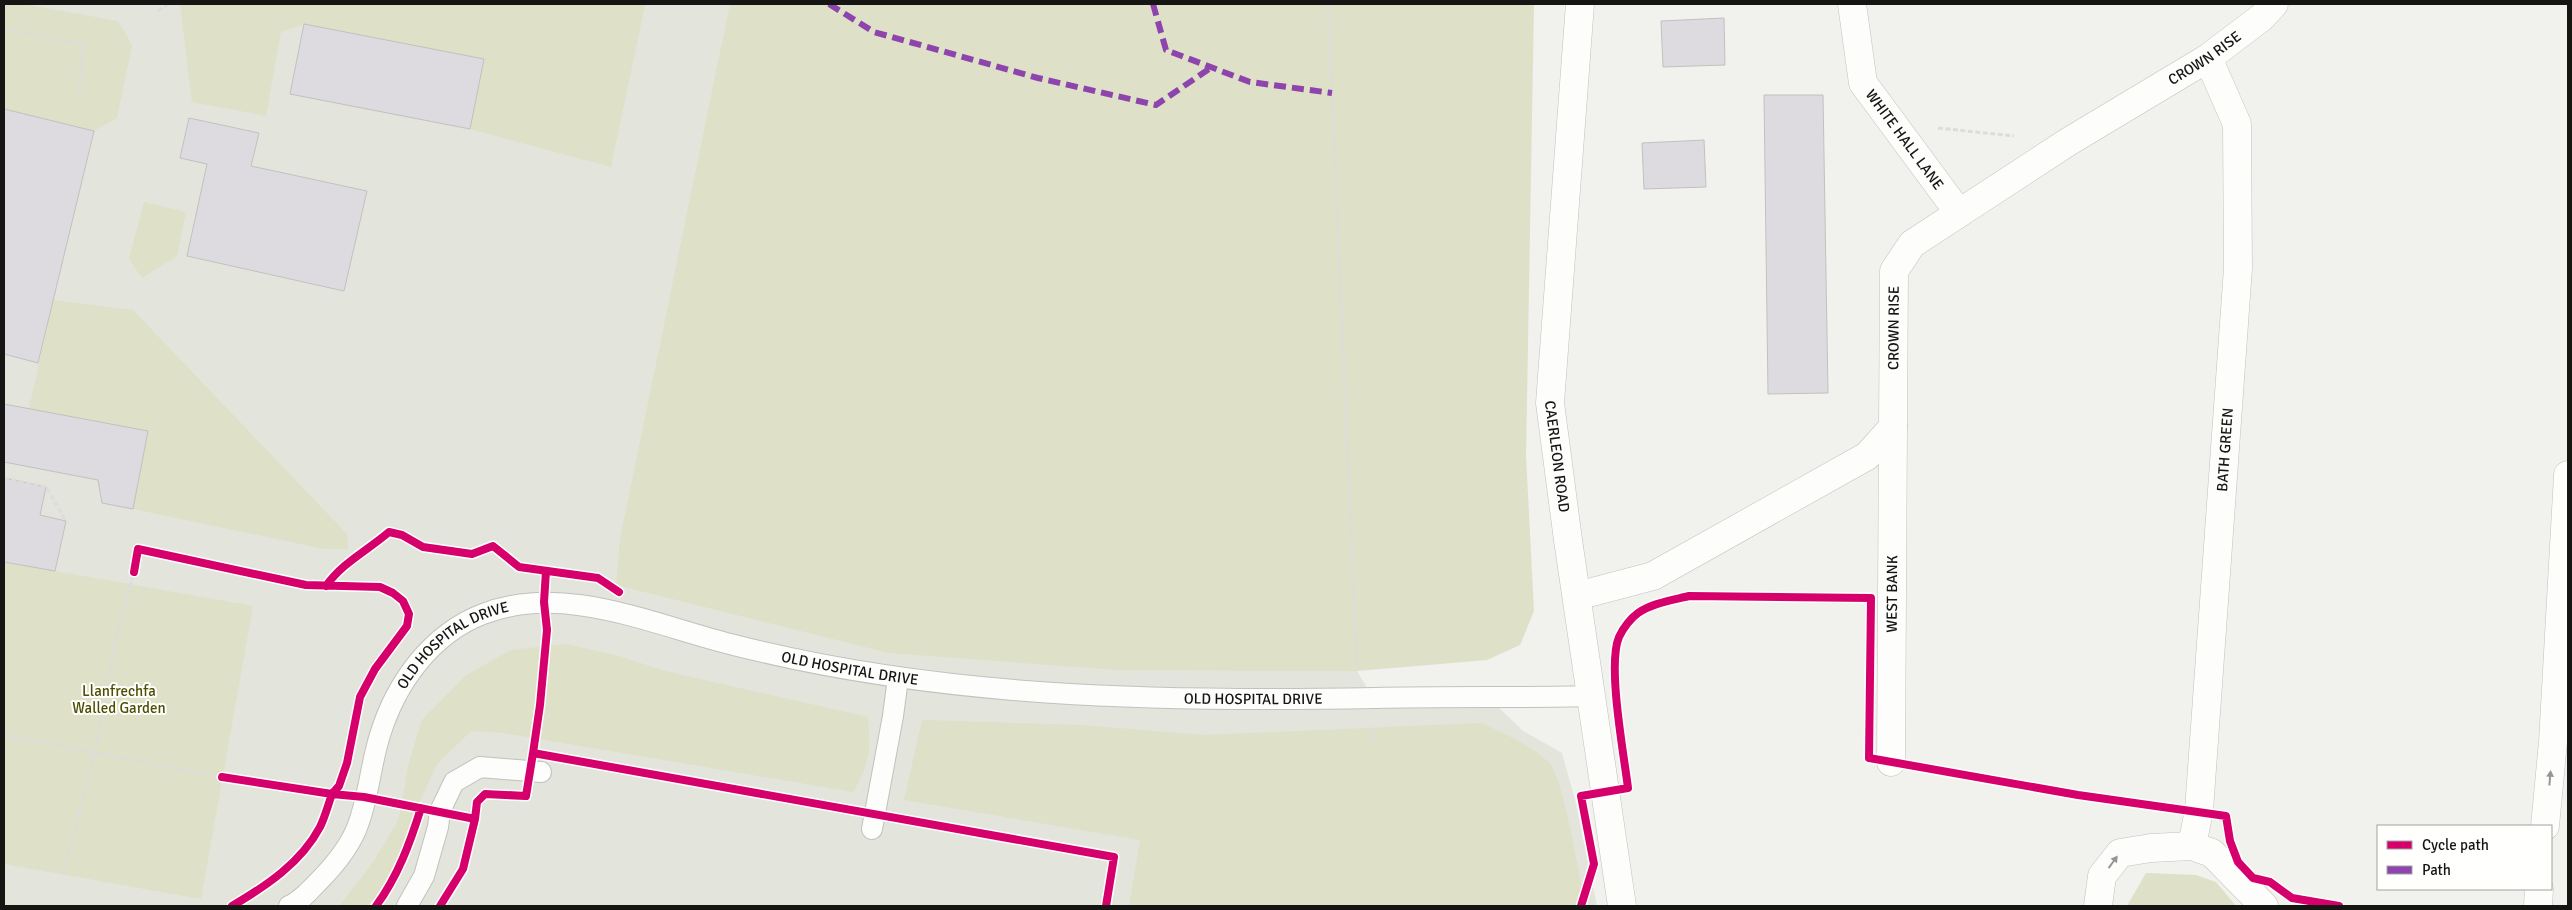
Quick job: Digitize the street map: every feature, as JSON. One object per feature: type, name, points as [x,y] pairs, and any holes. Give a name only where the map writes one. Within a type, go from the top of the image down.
[{"type":"main road","name":"CAERLEON ROAD","points":[[1580,4],[1550,403],[1622,906]]},
{"type":"main road","name":"WHITE HALL LANE","points":[[1852,4],[1863,83],[1959,212]]},
{"type":"main road","name":"CROWN RISE","points":[[1893,427],[1894,271],[1912,244],[2068,142],[2208,58],[2262,17],[2274,4]]},
{"type":"main road","name":"BATH GREEN","points":[[2192,846],[2199,810],[2238,268],[2237,124],[2208,58]]},
{"type":"main road","points":[[1577,596],[1653,576],[1867,456],[1893,427]]},
{"type":"main road","name":"WEST BANK","points":[[1891,762],[1893,427]]},
{"type":"main road","points":[[2545,825],[2553,742],[2568,475]]},
{"type":"main road","points":[[2098,906],[2102,876],[2120,853],[2151,848],[2192,846],[2212,853],[2264,906]]},
{"type":"main road","points":[[2538,906],[2539,890]]},
{"type":"lane","name":"OLD HOSPITAL DRIVE","points":[[289,906],[299,902],[334,866],[359,824],[381,732],[400,686],[427,653],[449,631],[479,615],[510,604],[553,602],[601,610],[799,660],[898,678],[966,686],[1075,694],[1220,699],[1591,696]]},
{"type":"lane","points":[[872,829],[893,716],[898,678]]},
{"type":"lane","points":[[407,906],[424,876],[438,827],[440,811],[454,782],[480,767],[541,772]]},
{"type":"path","points":[[158,11],[169,4]]},
{"type":"path","points":[[1328,4],[1357,671],[1376,741]]},
{"type":"path","points":[[4,29],[83,44],[79,96]]},
{"type":"path","points":[[1893,123],[2068,142]]},
{"type":"path","points":[[4,478],[46,487],[66,521]]},
{"type":"path","points":[[55,873],[64,874],[95,752],[116,637],[135,568]]},
{"type":"path","points":[[4,736],[232,778]]},
{"type":"shaded area","points":[[4,4],[1328,4],[1357,671],[1373,698],[1489,698],[1523,731],[1562,753],[1575,800],[1597,906],[4,906]]},
{"type":"green space","points":[[4,4],[23,4],[118,21],[132,45],[117,118],[94,131],[4,109]]},
{"type":"green space","points":[[180,4],[670,4],[645,5],[611,167],[470,129],[483,59],[304,24],[281,32],[266,116],[192,102]]},
{"type":"green space","points":[[730,4],[1534,4],[1526,456],[1534,611],[1520,645],[1487,660],[1357,671],[1117,670],[889,653],[616,585],[620,539]]},
{"type":"green space","points":[[144,202],[186,212],[177,256],[142,278],[129,259]]},
{"type":"green space","points":[[53,300],[133,310],[347,534],[348,549],[324,549],[133,509],[148,431],[29,409]]},
{"type":"green space","name":"Llanfrechfa Walled Garden","points":[[4,562],[253,606],[201,899],[4,864]]},
{"type":"green space","points":[[566,644],[619,656],[665,671],[868,717],[869,747],[863,773],[853,792],[504,733],[471,731],[437,764],[415,812],[399,857],[376,896],[367,906],[339,906],[372,864],[399,819],[409,762],[422,720],[465,676],[511,650]]},
{"type":"green space","points":[[922,720],[1081,725],[1204,735],[1481,723],[1528,746],[1550,764],[1556,775],[1566,810],[1586,906],[1129,906],[1140,840],[904,800]]},
{"type":"green space","points":[[2146,873],[2196,875],[2216,882],[2236,906],[2127,906]]},
{"type":"building","points":[[1724,18],[1725,65],[1663,67],[1661,21]]},
{"type":"building","points":[[304,24],[484,59],[470,129],[290,94]]},
{"type":"building","points":[[1764,95],[1823,95],[1828,393],[1768,394]]},
{"type":"building","points":[[4,109],[94,131],[38,363],[4,354]]},
{"type":"building","points":[[189,118],[259,133],[251,166],[367,191],[344,291],[187,256],[207,164],[180,158]]},
{"type":"building","points":[[1704,140],[1706,187],[1644,189],[1642,143]]},
{"type":"building","points":[[4,404],[148,431],[133,509],[102,503],[98,480],[4,462]]},
{"type":"building","points":[[4,478],[46,487],[40,515],[66,521],[55,571],[4,562]]},
{"type":"marked path","points":[[829,4],[874,32],[1038,78],[1156,105],[1212,67]]},
{"type":"marked path","points":[[1153,4],[1166,50],[1250,82],[1332,93]]},
{"type":"cycle path","points":[[326,586],[340,570],[389,532],[402,535],[423,547],[472,554],[493,546],[519,567],[598,578],[619,592]]},
{"type":"cycle path","points":[[134,572],[138,549],[306,585],[380,587],[393,593],[403,601],[409,614],[407,626],[375,669],[360,697],[347,763],[339,786],[332,794]]},
{"type":"cycle path","points":[[533,753],[540,705],[547,630],[544,602],[546,571]]},
{"type":"cycle path","points":[[1581,906],[1594,864],[1581,796],[1628,788],[1616,688],[1616,650],[1619,637],[1635,615],[1663,602],[1689,596],[1871,598],[1869,758],[2078,795],[2226,816],[2230,841],[2238,862],[2253,878],[2270,882],[2292,898],[2339,906]]},
{"type":"cycle path","points":[[332,794],[364,797],[475,819],[477,802],[485,794],[526,796],[533,753],[1114,857],[1106,906]]},
{"type":"cycle path","points":[[222,777],[332,794],[320,827],[303,852],[270,882],[232,906]]},
{"type":"cycle path","points":[[376,906],[391,883],[403,859],[421,808]]},
{"type":"cycle path","points":[[440,906],[463,869],[475,819]]}]
